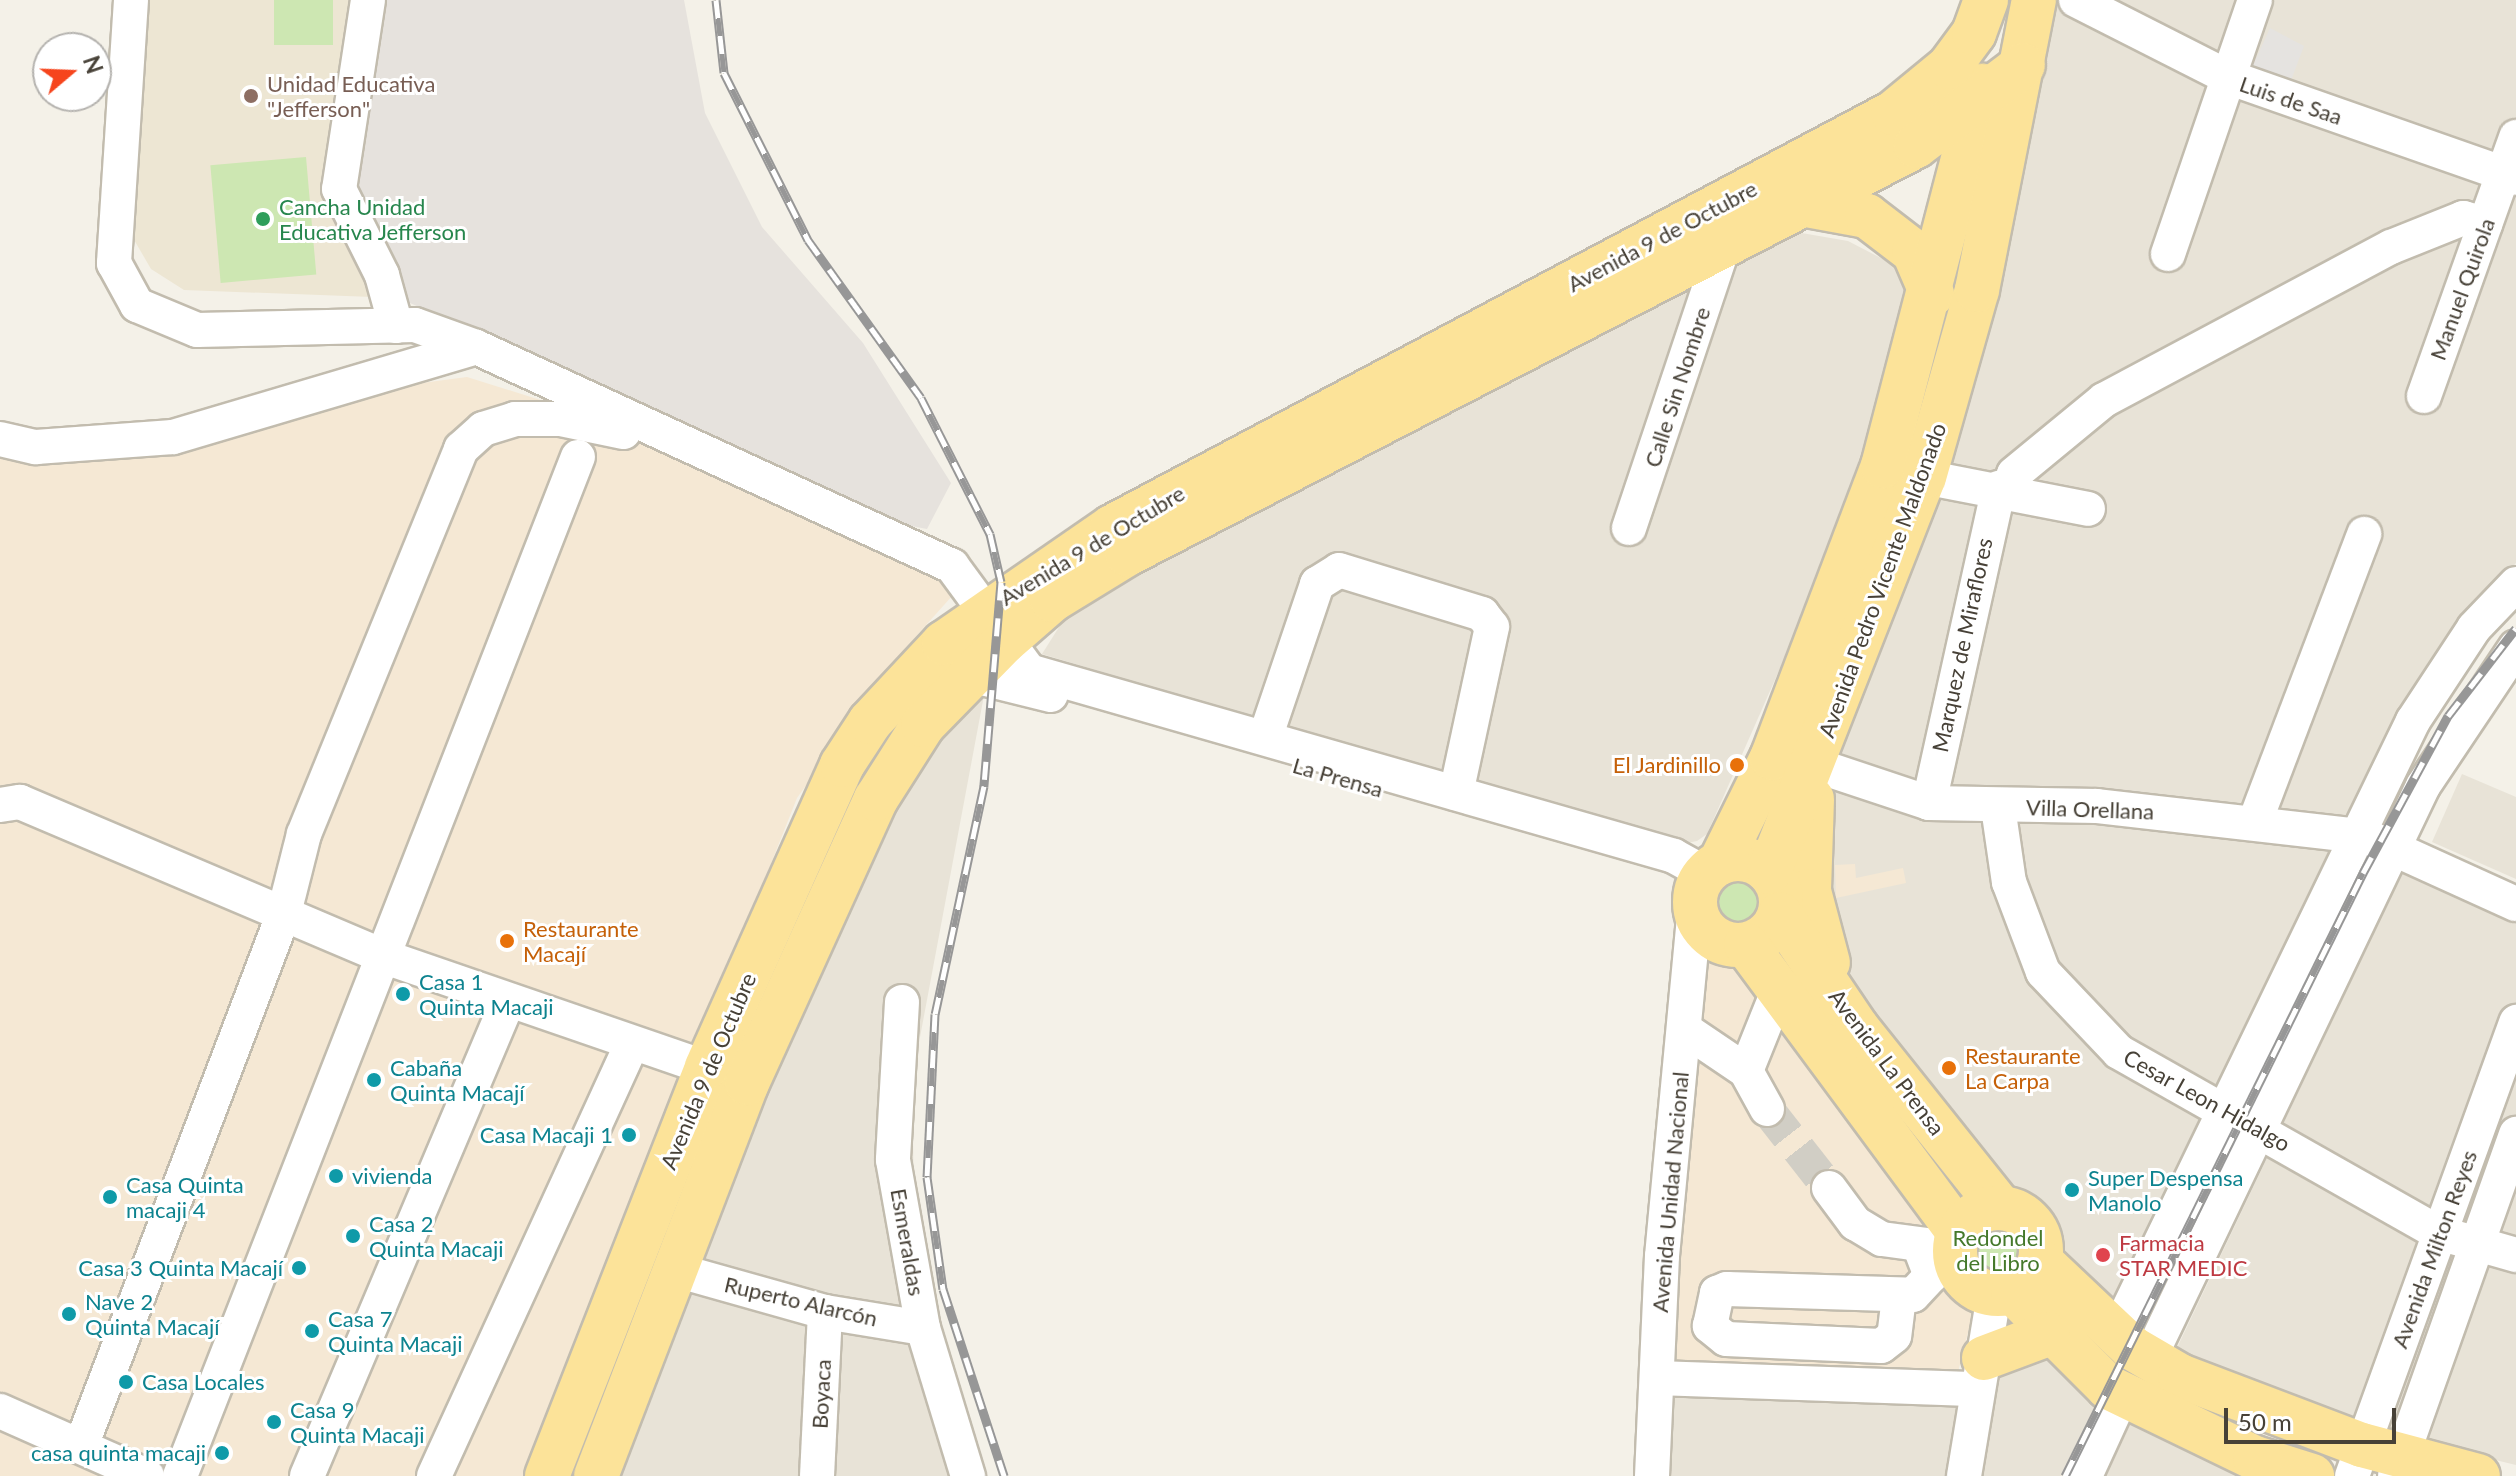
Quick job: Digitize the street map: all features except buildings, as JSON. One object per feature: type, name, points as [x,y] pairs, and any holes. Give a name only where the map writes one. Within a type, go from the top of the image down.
[{"type":"main road","name":"Avenida 9 de Octubre","points":[[547,1476],[707,1067],[842,765],[902,687],[994,626],[1112,527],[1893,113],[1949,67],[1974,33],[1986,0]]},
{"type":"main road","name":"Avenida Pedro Vicente Maldonado","points":[[1704,883],[1772,758],[1883,466],[1932,294],[1980,95],[1993,0]]},
{"type":"main road","name":"Avenida Pedro Vicente Maldonado","points":[[1769,872],[1815,765],[1924,477],[1977,290],[2034,0]]},
{"type":"main road","name":"Avenida 9 de Octubre","points":[[596,1476],[679,1271],[747,1083],[876,799],[923,725],[974,676],[994,626],[1052,600],[1127,554],[1916,146],[2023,65]]},
{"type":"main road","points":[[1807,205],[1867,216],[1914,252],[1932,294]]},
{"type":"main road","points":[[1815,765],[1808,831],[1816,936],[1857,1028]]},
{"type":"main road","points":[[1737,859],[1769,872],[1780,914],[1767,934],[1746,945],[1713,937],[1704,883],[1737,859]]},
{"type":"main road","name":"Avenida La Prensa","points":[[1780,914],[1857,1028],[2000,1207]]},
{"type":"main road","name":"Avenida La Prensa","points":[[1746,945],[1779,989],[1945,1242]]},
{"type":"main road","points":[[2312,1476],[2255,1458],[2122,1395],[2048,1334],[2016,1282],[2033,1225],[2000,1207],[1969,1219],[1945,1242],[1966,1279],[2016,1282],[2239,1403],[2378,1464],[2478,1476]]},
{"type":"main road","points":[[1981,1374],[2048,1334]]},
{"type":"street","points":[[131,0],[114,263],[137,305],[197,330],[396,326],[476,347],[683,444]]},
{"type":"street","points":[[368,0],[339,189],[382,275],[396,326]]},
{"type":"street","name":"Luis de Saa","points":[[2076,0],[2228,77],[2510,176]]},
{"type":"street","points":[[2168,254],[2255,0]]},
{"type":"street","name":"Manuel Quirola","points":[[2424,396],[2485,224],[2510,176],[2516,137]]},
{"type":"street","points":[[2004,489],[2014,474],[2104,400],[2391,247],[2463,218],[2485,224]]},
{"type":"street","name":"Calle Sin Nombre","points":[[1629,528],[1724,244]]},
{"type":"street","points":[[0,439],[36,447],[173,437],[476,347]]},
{"type":"street","points":[[81,1446],[284,913],[304,834],[461,449],[483,429],[515,419],[561,419],[683,444]]},
{"type":"street","name":"La Prensa","points":[[683,444],[952,566],[1029,671],[1674,856],[1704,883]]},
{"type":"street","points":[[180,1476],[578,457]]},
{"type":"street","points":[[1924,477],[2004,489],[2088,509]]},
{"type":"street","name":"Marquez de Miraflores","points":[[1929,803],[2004,489]]},
{"type":"street","points":[[2256,819],[2364,534]]},
{"type":"street","points":[[1265,738],[1317,584],[1339,570],[1482,614],[1492,627],[1456,793]]},
{"type":"street","points":[[2133,1347],[2259,1127],[2372,840],[2413,721],[2474,628],[2516,584]]},
{"type":"street","points":[[2133,1347],[2223,1109],[2372,840],[2453,737],[2516,647]]},
{"type":"street","name":"La Prensa","points":[[974,676],[1704,883]]},
{"type":"street","name":"Villa Orellana","points":[[1815,765],[1929,803],[1998,807],[2097,806],[2256,819],[2372,840],[2516,904]]},
{"type":"street","points":[[0,805],[20,802],[385,957],[747,1083]]},
{"type":"street","name":"Cesar Leon Hidalgo","points":[[1998,807],[2009,882],[2043,972],[2119,1052],[2259,1127],[2457,1240],[2516,1255]]},
{"type":"street","name":"Avenida Unidad Nacional","points":[[1652,1476],[1684,1029],[1704,883]]},
{"type":"street","points":[[1746,1071],[1779,989]]},
{"type":"street","points":[[307,1476],[508,1001]]},
{"type":"street","name":"Esmeraldas","points":[[902,1002],[893,1160],[923,1328],[968,1476]]},
{"type":"street","name":"Avenida Milton Reyes","points":[[2378,1464],[2457,1240],[2516,1022]]},
{"type":"street","points":[[1684,1029],[1746,1071],[1767,1109]]},
{"type":"street","points":[[434,1476],[632,1043]]},
{"type":"street","name":"Avenida Milton Reyes","points":[[2457,1240],[2516,1134]]},
{"type":"street","points":[[1829,1188],[1855,1223],[1882,1239],[1945,1242],[1929,1285],[1899,1297],[1727,1289],[1717,1293],[1710,1326],[1726,1339],[1881,1346],[1894,1336],[1899,1297]]},
{"type":"street","name":"Ruperto Alarcón","points":[[679,1271],[825,1312],[923,1328]]},
{"type":"street","points":[[1964,1476],[1981,1374],[2016,1282]]},
{"type":"street","name":"Boyaca","points":[[817,1476],[825,1312]]},
{"type":"street","points":[[1657,1378],[1981,1374]]},
{"type":"street","points":[[2085,1476],[2122,1395]]},
{"type":"street","points":[[0,1411],[147,1476]]},
{"type":"shaded area","name":"Unidad Educativa \"Jefferson\"","points":[[148,0],[378,0],[343,191],[399,298],[184,290],[151,269],[133,238]]},
{"type":"shaded area","points":[[378,0],[684,0],[705,113],[762,227],[863,343],[951,483],[927,529],[896,523],[399,298],[343,191]]},
{"type":"shaded area","points":[[2049,0],[2516,0],[2516,563],[2464,621],[2399,715],[2114,1308],[2061,1271],[2040,1211],[2007,1194],[1844,998],[1824,828],[1842,747],[1930,498]]},
{"type":"shaded area","points":[[2270,28],[2304,46],[2287,91],[2248,76]]},
{"type":"shaded area","points":[[1790,231],[1848,241],[1902,269],[1916,289],[1818,582],[1707,834],[1697,841],[1677,845],[1042,654],[1066,616],[1126,575]]},
{"type":"shaded area","points":[[467,377],[553,404],[941,577],[953,595],[901,653],[797,798],[528,1476],[0,1476],[0,458],[182,452],[422,383]]},
{"type":"shaded area","points":[[985,690],[912,1080],[914,1200],[934,1320],[987,1476],[612,1476],[763,1090],[894,810],[942,734]]},
{"type":"shaded area","points":[[2462,774],[2516,797],[2516,879],[2432,842]]},
{"type":"shaded area","points":[[1855,864],[1856,878],[1903,868],[1906,883],[1836,898],[1835,865]]},
{"type":"shaded area","points":[[2404,869],[2516,923],[2516,1465],[2347,1424],[2176,1350]]},
{"type":"shaded area","points":[[1699,958],[1740,970],[1779,1031],[1923,1211],[1931,1268],[1973,1313],[1958,1372],[1668,1370]]},
{"type":"shaded area","points":[[2041,1358],[2058,1363],[2270,1476],[1973,1476],[1993,1375]]},
{"type":"shaded area","points":[[1668,1370],[1958,1370],[1958,1476],[1668,1476]]},
{"type":"green space","points":[[274,0],[333,0],[333,45],[274,45]]},
{"type":"green space","name":"Cancha Unidad Educativa Jefferson","points":[[306,157],[316,275],[221,283],[210,165]]},
{"type":"green space","points":[[1733,868],[1747,868],[1759,873],[1769,883],[1774,902],[1769,921],[1759,931],[1747,936],[1733,936],[1721,931],[1711,921],[1706,909],[1706,895],[1711,883],[1721,873]]},
{"type":"green space","name":"Redondel del Libro","points":[[1998,1214],[2023,1224],[2033,1249],[2023,1274],[1998,1284],[1973,1274],[1963,1249],[1973,1224]]},
{"type":"tunnel","points":[[1767,1109],[1829,1188]]},
{"type":"railway","points":[[716,0],[724,73],[808,240],[921,398],[990,534],[1001,582],[984,786],[935,1014],[927,1177],[943,1289],[1004,1476]]},
{"type":"railway","points":[[2065,1476],[2363,873],[2448,716],[2516,628]]},
{"type":"place","name":"Unidad Educativa \"Jefferson\"","points":[[251,96]]},
{"type":"place","name":"Cancha Unidad Educativa Jefferson","points":[[263,219]]},
{"type":"place","name":"El Jardinillo","points":[[1737,765]]},
{"type":"place","name":"Restaurante Macají","points":[[507,941]]},
{"type":"place","name":"Casa 1 Quinta Macaji","points":[[403,994]]},
{"type":"place","name":"Restaurante La Carpa","points":[[1949,1068]]},
{"type":"place","name":"Cabaña Quinta Macají","points":[[374,1080]]},
{"type":"place","name":"Casa Macaji 1","points":[[629,1135]]},
{"type":"place","name":"vivienda","points":[[336,1176]]},
{"type":"place","name":"Super Despensa Manolo","points":[[2072,1190]]},
{"type":"place","name":"Casa Quinta macaji 4","points":[[110,1197]]},
{"type":"place","name":"Casa 2 Quinta Macaji","points":[[353,1236]]},
{"type":"place","name":"Farmacia STAR MEDIC","points":[[2103,1255]]},
{"type":"place","name":"Casa 3 Quinta Macají","points":[[299,1268]]},
{"type":"place","name":"Nave 2 Quinta Macají","points":[[69,1314]]},
{"type":"place","name":"Casa 7 Quinta Macaji","points":[[312,1331]]},
{"type":"place","name":"Casa Locales","points":[[126,1382]]},
{"type":"place","name":"Casa 9 Quinta Macaji","points":[[274,1422]]},
{"type":"place","name":"casa quinta macaji","points":[[222,1453]]}]
